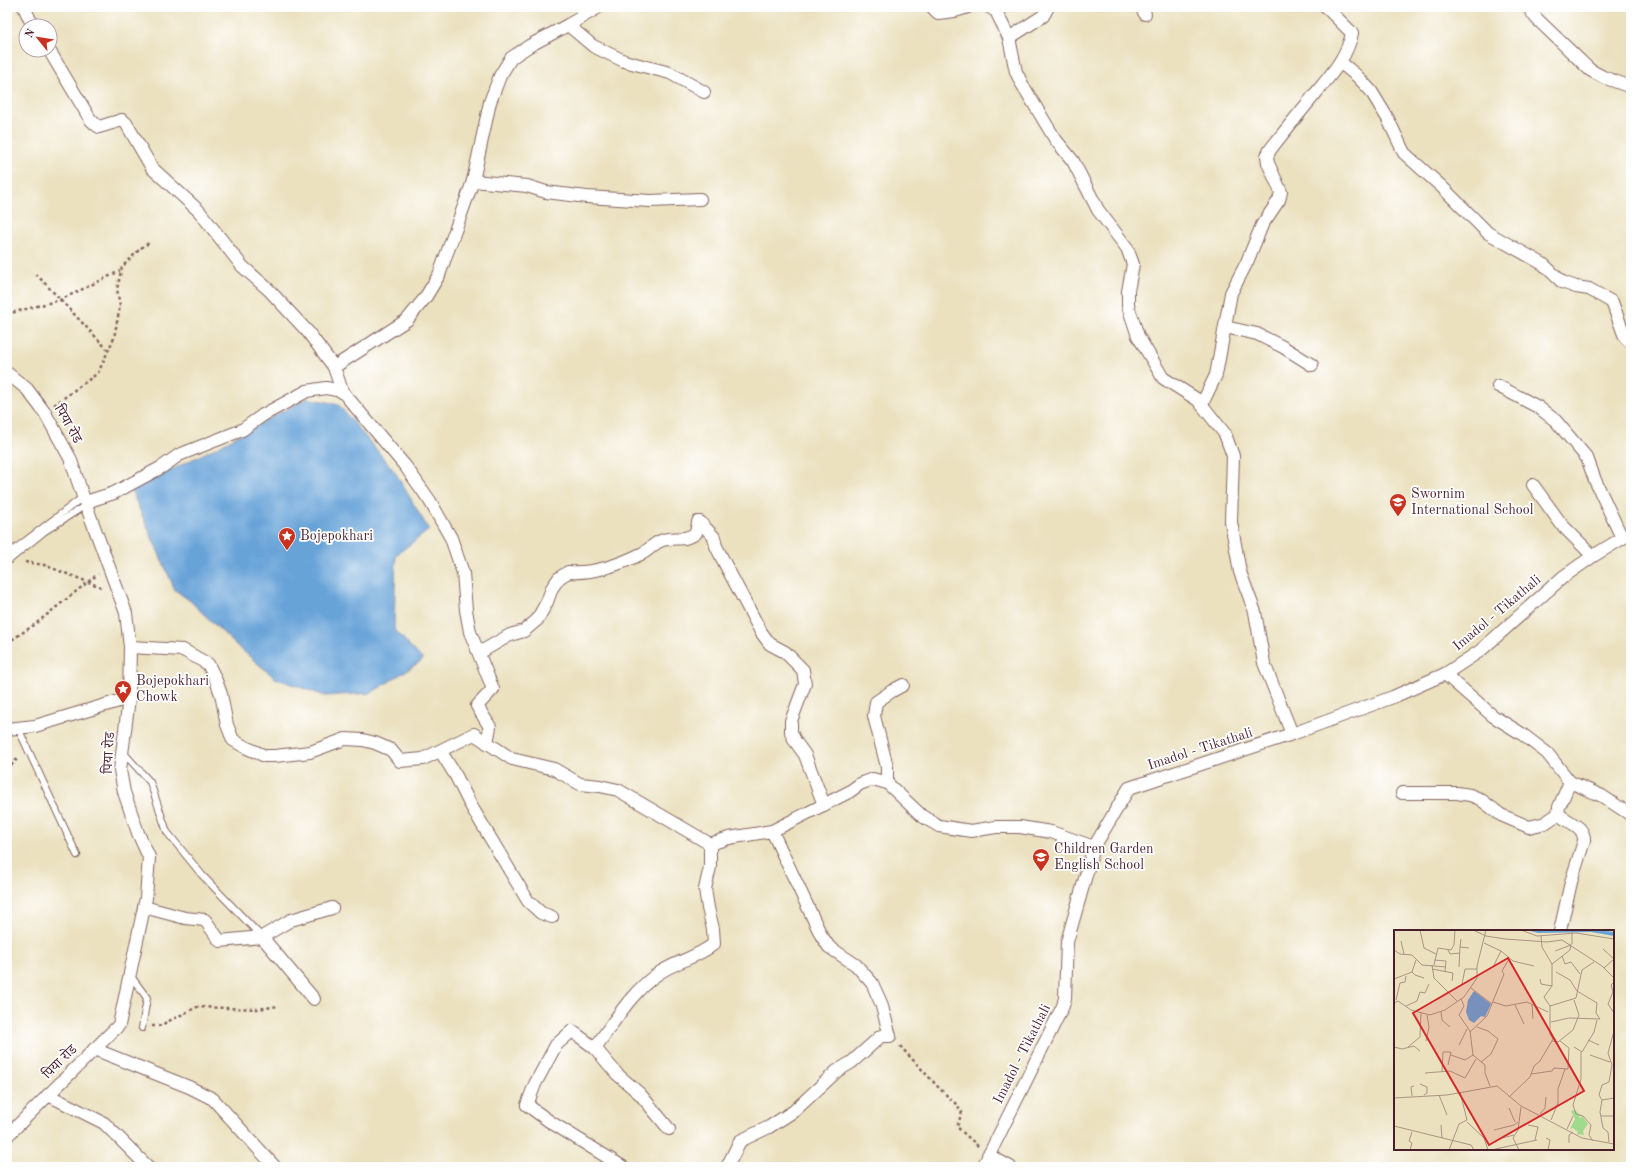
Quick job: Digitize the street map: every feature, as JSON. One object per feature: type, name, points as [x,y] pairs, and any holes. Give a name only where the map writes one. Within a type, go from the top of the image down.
[{"type":"street","points":[[24,7],[29,18]]},
{"type":"street","points":[[334,367],[407,320],[426,298],[439,274],[473,180],[490,102],[500,76],[511,58],[528,46],[600,7]]},
{"type":"street","points":[[932,7],[938,13],[955,11],[968,7]]},
{"type":"street","points":[[989,7],[996,11],[1009,38],[1016,72],[1022,84],[1056,139],[1073,160],[1098,210],[1127,248],[1133,264],[1128,291],[1128,306],[1138,336],[1163,378],[1198,400],[1225,434],[1233,456],[1231,522],[1240,572],[1254,612],[1264,663],[1292,734]]},
{"type":"street","points":[[1009,38],[1043,16],[1048,7]]},
{"type":"street","points":[[1202,404],[1216,375],[1231,292],[1247,262],[1262,225],[1279,200],[1281,192],[1268,162],[1267,156],[1270,150],[1340,62],[1346,52],[1352,33],[1326,7]]},
{"type":"street","points":[[1528,7],[1536,18],[1590,70],[1603,77],[1631,87]]},
{"type":"street","points":[[568,25],[593,46],[624,61],[670,73],[704,92]]},
{"type":"street","points":[[54,58],[90,119],[95,124],[100,126],[122,120],[126,124],[152,168],[199,211],[242,266],[269,290],[308,332],[334,367],[342,391],[406,467],[430,501],[451,538],[463,573],[466,610],[470,632],[493,689],[477,706],[490,727],[488,743]]},
{"type":"street","points":[[1340,62],[1357,76],[1371,91],[1388,119],[1404,153],[1442,187],[1488,233],[1543,264],[1562,282],[1576,287],[1589,289],[1612,302],[1625,336],[1631,344]]},
{"type":"street","points":[[473,180],[527,186],[553,193],[587,197],[650,201],[700,199]]},
{"type":"street","points":[[1225,327],[1258,334],[1312,365]]},
{"type":"street","name":"पिया रोड","points":[[7,373],[27,388],[45,413],[70,458],[84,501],[126,613],[130,647],[129,698],[120,770],[124,792],[138,833],[149,857],[144,907],[119,1025],[7,1136]]},
{"type":"street","points":[[1498,386],[1538,407],[1556,421],[1587,458],[1595,480],[1627,536]]},
{"type":"street","points":[[84,501],[92,500],[114,492],[162,467],[179,455],[242,430],[263,415],[307,391],[326,388],[342,391]]},
{"type":"street","points":[[1533,485],[1562,526],[1593,556]]},
{"type":"street","points":[[479,653],[510,635],[524,631],[537,620],[547,602],[552,588],[559,578],[568,572],[579,573],[610,566],[644,552],[652,545],[662,540],[683,539],[694,535],[697,530],[698,522],[700,522],[714,537],[716,546],[761,632],[770,644],[785,652],[803,670],[805,684],[791,721],[791,732],[808,762],[824,805]]},
{"type":"street","name":"Imadol - Tikathali","points":[[983,1167],[1063,1006],[1065,998],[1067,942],[1094,847],[1129,788],[1292,734],[1393,697],[1445,674],[1480,651],[1550,588],[1593,556],[1627,536]]},
{"type":"street","points":[[130,647],[184,650],[208,664],[221,694],[227,725],[233,740],[244,747],[265,756],[310,752],[345,740],[363,740],[375,743],[391,750],[400,761],[423,759],[474,734],[512,759],[554,769],[580,784],[618,790],[710,844],[729,838],[772,831],[849,792],[860,784],[873,779],[887,783],[922,816],[939,826],[971,831],[996,826],[1020,827],[1051,832],[1094,847]]},
{"type":"street","points":[[1445,674],[1492,716],[1522,734],[1547,753],[1570,782],[1602,796],[1631,815]]},
{"type":"street","points":[[887,783],[887,767],[874,716],[876,702],[903,685]]},
{"type":"street","points":[[13,729],[35,726],[129,698]]},
{"type":"street","points":[[440,752],[456,776],[470,804],[528,901],[541,913],[552,917]]},
{"type":"street","points":[[1402,792],[1457,793],[1470,795],[1480,799],[1501,815],[1529,827],[1545,823],[1558,814],[1570,782]]},
{"type":"street","points":[[1558,814],[1565,820],[1582,829],[1585,834],[1571,882],[1560,930]]},
{"type":"street","points":[[727,1167],[740,1141],[769,1127],[794,1111],[837,1071],[852,1062],[881,1036],[890,1036],[881,1003],[872,983],[856,966],[829,947],[821,935],[772,831]]},
{"type":"street","points":[[595,1048],[640,988],[660,972],[703,953],[714,944],[713,929],[705,889],[710,867],[710,844]]},
{"type":"street","points":[[144,907],[185,918],[205,920],[220,941],[262,937],[292,920],[332,908]]},
{"type":"street","points":[[262,937],[314,999]]},
{"type":"street","points":[[624,1167],[549,1121],[527,1105],[535,1084],[556,1045],[572,1031],[595,1048],[617,1074],[640,1094],[669,1129]]},
{"type":"street","points":[[94,1049],[189,1087],[213,1099],[275,1167]]},
{"type":"street","points":[[48,1096],[104,1123],[148,1167]]},
{"type":"street","points":[[988,1155],[1010,1167]]},
{"type":"lane","points":[[8,558],[84,501]]},
{"type":"lane","points":[[13,729],[77,855]]},
{"type":"lane","points":[[122,751],[150,782],[167,832],[202,875],[262,937]]},
{"type":"lane","points":[[130,975],[147,998],[142,1028]]},
{"type":"path","points":[[45,413],[48,409],[98,373],[114,338],[120,306],[117,289],[122,267],[141,248],[149,243]]},
{"type":"path","points":[[7,314],[60,300],[121,271]]},
{"type":"path","points":[[36,274],[108,350]]},
{"type":"path","points":[[8,558],[44,565],[90,581],[119,595]]},
{"type":"path","points":[[7,643],[34,625],[108,566]]},
{"type":"path","points":[[142,1028],[159,1026],[197,1007],[258,1009],[279,1006]]},
{"type":"path","points":[[890,1036],[940,1090],[957,1104],[962,1112],[957,1127],[988,1155]]},
{"type":"water","points":[[307,398],[338,404],[395,472],[429,530],[396,555],[394,629],[423,660],[371,693],[325,696],[275,678],[237,646],[189,600],[175,590],[131,490],[215,448]]},
{"type":"place","name":"Swornim International School","points":[[1398,517]]},
{"type":"place","name":"Bojepokhari","points":[[287,551]]},
{"type":"place","name":"Bojepokhari Chowk","points":[[123,704]]},
{"type":"place","name":"Children Garden English School","points":[[1041,872]]}]
